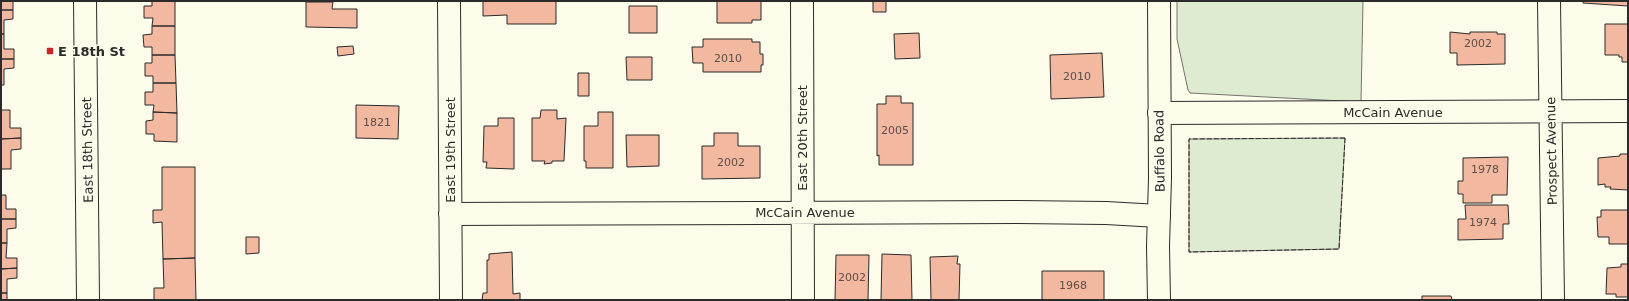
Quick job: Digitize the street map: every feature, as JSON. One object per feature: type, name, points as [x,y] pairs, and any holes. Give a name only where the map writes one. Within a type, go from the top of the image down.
[{"type":"street","name":"East 18th Street","points":[[85,1],[88,300]]},
{"type":"street","name":"East 19th Street","points":[[449,1],[451,300]]},
{"type":"street","name":"East 20th Street","points":[[802,1],[803,300]]},
{"type":"street","name":"Buffalo Road","points":[[1159,1],[1159,300]]},
{"type":"street","name":"Prospect Avenue","points":[[1549,1],[1553,300]]},
{"type":"street","name":"McCain Avenue","points":[[1159,113],[1628,111]]},
{"type":"street","name":"McCain Avenue","points":[[450,214],[1025,212],[1106,213],[1159,216]]},
{"type":"green space","points":[[1177,1],[1363,1],[1361,102],[1190,93],[1188,90],[1177,39]]},
{"type":"green space","points":[[1345,138],[1339,249],[1189,252],[1189,139]]},
{"type":"building","points":[[1,1],[13,1],[13,10],[1,10]]},
{"type":"building","points":[[152,1],[175,1],[175,26],[152,26],[153,18],[144,18],[144,6],[152,6]]},
{"type":"building","points":[[483,1],[556,1],[556,24],[507,24],[507,15],[483,16]]},
{"type":"building","points":[[717,1],[761,1],[761,20],[752,20],[752,23],[717,23]]},
{"type":"building","points":[[873,1],[886,1],[886,12],[873,12]]},
{"type":"building","points":[[1583,1],[1628,1],[1628,6],[1583,3]]},
{"type":"building","points":[[306,2],[333,2],[332,9],[357,9],[357,28],[306,27]]},
{"type":"building","points":[[629,6],[657,6],[657,33],[629,33]]},
{"type":"building","points":[[1,10],[13,10],[13,19],[4,20],[4,34],[1,34]]},
{"type":"building","points":[[1605,24],[1628,24],[1628,62],[1622,62],[1622,57],[1619,57],[1619,55],[1605,55]]},
{"type":"building","points":[[152,26],[175,26],[175,55],[152,55],[152,47],[144,47],[143,35],[152,34]]},
{"type":"building","points":[[1450,32],[1470,34],[1470,32],[1497,32],[1497,34],[1505,34],[1505,64],[1457,65],[1457,53],[1450,53]]},
{"type":"building","points":[[919,33],[920,58],[895,59],[894,34]]},
{"type":"building","points":[[1,34],[4,34],[4,49],[14,49],[14,59],[1,59]]},
{"type":"building","points":[[703,39],[752,39],[752,42],[760,42],[760,54],[763,54],[763,65],[761,65],[761,72],[703,72],[703,63],[693,63],[692,47],[703,47]]},
{"type":"building","points":[[353,46],[354,54],[338,56],[337,47]]},
{"type":"building","points":[[1102,53],[1104,97],[1051,99],[1050,55]]},
{"type":"building","points":[[152,55],[175,55],[176,83],[153,83],[153,76],[145,76],[145,63],[152,63]]},
{"type":"building","points":[[626,57],[652,57],[652,80],[627,80]]},
{"type":"building","points":[[1,59],[14,59],[14,68],[4,69],[4,85],[1,85]]},
{"type":"building","points":[[578,73],[589,73],[589,96],[578,96]]},
{"type":"building","points":[[153,83],[176,83],[177,113],[153,112],[154,105],[145,105],[145,92],[153,92]]},
{"type":"building","points":[[886,96],[901,96],[901,103],[913,103],[913,165],[879,165],[879,155],[877,156],[877,104],[886,104]]},
{"type":"building","points":[[356,105],[399,106],[398,139],[356,138]]},
{"type":"building","points":[[1,110],[10,110],[10,128],[21,128],[21,138],[1,139]]},
{"type":"building","points":[[541,110],[557,110],[557,119],[566,118],[564,161],[552,161],[552,163],[544,164],[545,161],[532,161],[532,118],[540,118]]},
{"type":"building","points":[[153,112],[177,113],[177,142],[154,141],[154,134],[146,134],[146,121],[153,120]]},
{"type":"building","points":[[598,112],[613,112],[613,168],[586,168],[586,161],[584,161],[584,126],[598,126]]},
{"type":"building","points":[[498,118],[514,118],[514,169],[486,168],[487,162],[483,162],[484,126],[498,126]]},
{"type":"building","points":[[714,133],[738,133],[738,146],[760,146],[760,178],[702,179],[702,146],[714,146]]},
{"type":"building","points":[[626,135],[659,135],[659,166],[627,167]]},
{"type":"building","points":[[21,138],[21,149],[11,150],[11,169],[1,169],[1,139]]},
{"type":"building","points":[[1620,154],[1628,154],[1628,190],[1610,189],[1611,187],[1605,187],[1605,184],[1598,185],[1598,158],[1620,156]]},
{"type":"building","points":[[1508,157],[1507,195],[1492,195],[1492,203],[1463,203],[1463,194],[1458,194],[1458,181],[1463,181],[1463,158]]},
{"type":"building","points":[[162,167],[195,167],[195,258],[163,259],[162,222],[153,223],[153,210],[162,210]]},
{"type":"building","points":[[1,195],[6,195],[6,209],[16,209],[16,219],[1,219]]},
{"type":"building","points":[[1465,205],[1508,205],[1509,224],[1503,224],[1503,239],[1458,240],[1458,219],[1466,219]]},
{"type":"building","points":[[1601,210],[1628,210],[1628,244],[1609,244],[1609,237],[1598,237],[1597,217],[1601,217]]},
{"type":"building","points":[[1,219],[16,219],[16,228],[7,229],[7,243],[1,243]]},
{"type":"building","points":[[246,237],[259,237],[259,253],[246,254]]},
{"type":"building","points":[[1,243],[7,243],[6,258],[17,258],[17,268],[1,269]]},
{"type":"building","points":[[512,252],[513,294],[520,293],[520,300],[482,300],[483,293],[487,293],[487,260],[489,260],[489,254]]},
{"type":"building","points":[[882,254],[911,255],[912,300],[881,300]]},
{"type":"building","points":[[836,255],[869,255],[868,300],[835,300]]},
{"type":"building","points":[[958,256],[957,264],[960,264],[959,300],[931,300],[930,257]]},
{"type":"building","points":[[195,258],[196,300],[154,300],[154,288],[164,288],[163,259]]},
{"type":"building","points":[[1621,264],[1628,264],[1628,297],[1616,297],[1616,294],[1606,294],[1607,268],[1621,267]]},
{"type":"building","points":[[17,268],[17,278],[7,279],[7,293],[1,293],[1,269]]},
{"type":"building","points":[[1042,271],[1104,271],[1104,300],[1042,300]]},
{"type":"building","points":[[1,293],[7,293],[7,300],[1,300]]},
{"type":"building","points":[[1422,296],[1451,296],[1452,300],[1422,300]]},
{"type":"fence","points":[[1345,138],[1339,249],[1189,252],[1189,139],[1345,138]]},
{"type":"place","name":"E 18th St","points":[[50,51]]}]
